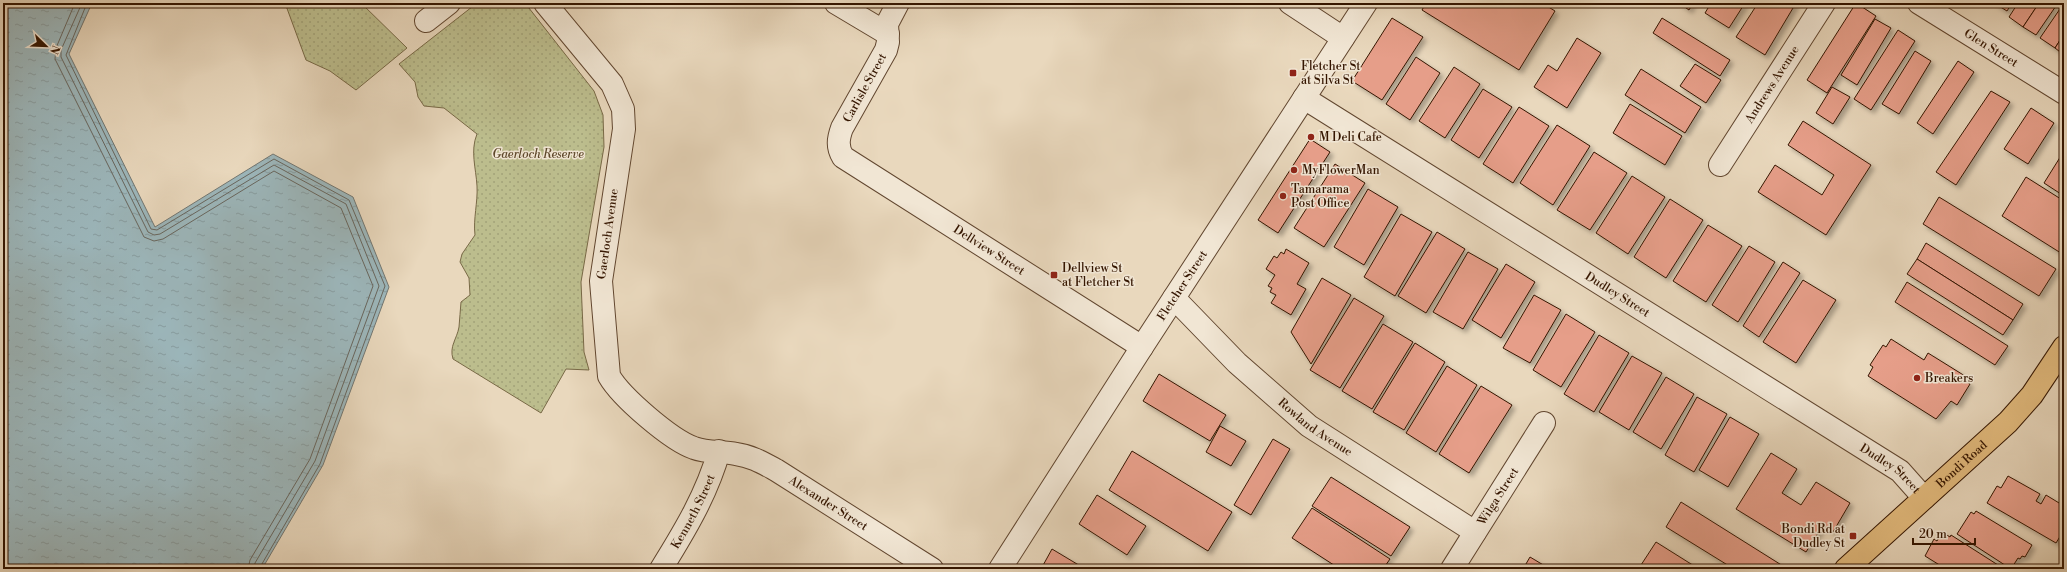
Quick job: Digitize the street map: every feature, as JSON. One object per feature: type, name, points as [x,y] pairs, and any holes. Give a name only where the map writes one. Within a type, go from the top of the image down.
[{"type":"main road","name":"Bondi Road","points":[[1846,569],[2020,409],[2064,347]]},
{"type":"street","points":[[426,21],[449,3]]},
{"type":"street","name":"Gaerloch Avenue","points":[[545,3],[612,84],[623,109],[624,129],[601,281],[609,376],[616,387],[673,437],[695,449],[719,452]]},
{"type":"street","points":[[836,3],[888,34]]},
{"type":"street","name":"Carlisle Street","points":[[839,150],[838,139],[842,128],[886,50],[888,34],[887,24],[898,3]]},
{"type":"street","points":[[1290,3],[1343,38]]},
{"type":"street","name":"Fletcher Street","points":[[1000,569],[1142,347],[1366,3]]},
{"type":"street","name":"Andrews Avenue","points":[[1720,165],[1824,3]]},
{"type":"street","name":"Glen Street","points":[[1919,3],[2064,93]]},
{"type":"street","name":"Dudley Street","points":[[1304,98],[1900,471],[1924,498]]},
{"type":"street","name":"Dellview Street","points":[[839,150],[843,157],[850,162],[1142,347]]},
{"type":"street","name":"Rowland Avenue","points":[[1174,298],[1237,363],[1309,426],[1475,532]]},
{"type":"street","name":"Wilga Street","points":[[1452,569],[1544,423]]},
{"type":"street","name":"Kenneth Street","points":[[661,569],[690,520],[714,470],[719,452]]},
{"type":"street","name":"Alexander Street","points":[[719,452],[748,456],[776,470],[932,569]]},
{"type":"green space","points":[[285,3],[361,3],[407,48],[356,90],[330,71],[306,60]]},
{"type":"green space","name":"Gaerloch Reserve","points":[[477,3],[525,3],[594,91],[603,115],[604,147],[581,282],[584,352],[589,370],[566,369],[541,413],[453,359],[452,350],[459,327],[461,302],[470,295],[469,278],[460,262],[462,254],[475,235],[477,192],[474,147],[477,134],[444,108],[424,106],[418,97],[415,82],[399,64]]},
{"type":"water","points":[[3,3],[92,3],[69,54],[155,227],[273,154],[353,197],[389,287],[323,465],[262,569],[3,569]]},
{"type":"building","points":[[1426,3],[1542,3],[1555,11],[1519,70],[1422,10]]},
{"type":"building","points":[[1679,3],[1693,3],[1689,10]]},
{"type":"building","points":[[1711,3],[1745,3],[1729,28],[1705,13]]},
{"type":"building","points":[[1758,3],[1796,3],[1765,55],[1736,37]]},
{"type":"building","points":[[1856,3],[1876,16],[1827,93],[1807,80]]},
{"type":"building","points":[[1994,3],[2012,3],[2007,11]]},
{"type":"building","points":[[2018,3],[2039,3],[2023,27],[2009,17]]},
{"type":"building","points":[[2039,3],[2058,3],[2036,35],[2023,27]]},
{"type":"building","points":[[2064,3],[2064,34],[2055,48],[2040,38]]},
{"type":"building","points":[[1392,18],[1423,37],[1382,100],[1352,81]]},
{"type":"building","points":[[1662,18],[1730,60],[1720,76],[1653,33]]},
{"type":"building","points":[[1875,19],[1891,28],[1857,85],[1841,75]]},
{"type":"building","points":[[1898,30],[1915,41],[1871,110],[1854,99]]},
{"type":"building","points":[[2064,34],[2064,55],[2055,48]]},
{"type":"building","points":[[1577,38],[1601,53],[1567,108],[1534,87],[1548,65],[1557,71]]},
{"type":"building","points":[[1915,51],[1931,61],[1899,114],[1882,104]]},
{"type":"building","points":[[1416,57],[1440,73],[1410,120],[1386,104]]},
{"type":"building","points":[[1958,61],[1974,72],[1933,134],[1917,123]]},
{"type":"building","points":[[1695,64],[1721,80],[1706,103],[1680,86]]},
{"type":"building","points":[[1454,67],[1480,84],[1445,138],[1419,121]]},
{"type":"building","points":[[1641,69],[1701,107],[1685,133],[1625,95]]},
{"type":"building","points":[[1832,87],[1850,97],[1833,124],[1816,113]]},
{"type":"building","points":[[1483,89],[1512,107],[1479,158],[1451,140]]},
{"type":"building","points":[[1991,91],[2010,102],[1956,185],[1936,172]]},
{"type":"building","points":[[1630,104],[1682,136],[1665,165],[1613,133]]},
{"type":"building","points":[[1519,107],[1549,126],[1513,183],[1483,164]]},
{"type":"building","points":[[2031,108],[2054,123],[2028,164],[2004,149]]},
{"type":"building","points":[[1803,121],[1871,165],[1826,235],[1758,192],[1775,165],[1822,195],[1834,175],[1788,145]]},
{"type":"building","points":[[1557,125],[1590,146],[1553,205],[1520,183]]},
{"type":"building","points":[[1310,139],[1330,152],[1278,233],[1258,220]]},
{"type":"building","points":[[2064,151],[2064,196],[2044,183]]},
{"type":"building","points":[[1594,152],[1627,173],[1590,230],[1557,210]]},
{"type":"building","points":[[1335,164],[1365,183],[1324,247],[1294,228]]},
{"type":"building","points":[[1632,176],[1665,197],[1628,254],[1596,233]]},
{"type":"building","points":[[2026,177],[2064,201],[2064,255],[2002,216]]},
{"type":"building","points":[[1368,189],[1398,207],[1364,265],[1334,247]]},
{"type":"building","points":[[1939,197],[2056,269],[2039,296],[1923,224]]},
{"type":"building","points":[[1670,199],[1703,220],[1666,278],[1634,257]]},
{"type":"building","points":[[1401,214],[1432,232],[1395,296],[1364,277]]},
{"type":"building","points":[[1708,225],[1742,246],[1706,302],[1673,281]]},
{"type":"building","points":[[1437,232],[1465,249],[1426,313],[1398,296]]},
{"type":"building","points":[[1926,243],[2023,304],[2013,320],[1917,259]]},
{"type":"building","points":[[1749,246],[1775,262],[1738,322],[1712,305]]},
{"type":"building","points":[[1286,249],[1309,263],[1297,284],[1306,289],[1291,315],[1271,303],[1276,295],[1270,292],[1272,288],[1268,286],[1275,275],[1266,269],[1274,256],[1277,258],[1281,252],[1284,254]]},
{"type":"building","points":[[1468,252],[1498,269],[1463,329],[1433,312]]},
{"type":"building","points":[[1917,259],[2013,320],[2003,335],[1907,274]]},
{"type":"building","points":[[1783,262],[1800,273],[1759,337],[1743,326]]},
{"type":"building","points":[[1506,264],[1535,282],[1501,338],[1472,320]]},
{"type":"building","points":[[1322,278],[1351,295],[1311,364],[1291,332]]},
{"type":"building","points":[[1803,280],[1836,300],[1796,363],[1763,342]]},
{"type":"building","points":[[1907,282],[2008,346],[1995,365],[1895,302]]},
{"type":"building","points":[[1534,295],[1561,310],[1530,363],[1503,348]]},
{"type":"building","points":[[1354,298],[1384,316],[1340,388],[1310,370]]},
{"type":"building","points":[[1566,314],[1595,332],[1561,387],[1533,370]]},
{"type":"building","points":[[1383,324],[1413,342],[1372,409],[1342,391]]},
{"type":"building","points":[[1599,335],[1629,353],[1594,412],[1564,394]]},
{"type":"building","name":"Breakers","points":[[1891,339],[1924,360],[1928,353],[1965,376],[1963,379],[1970,384],[1957,405],[1951,401],[1936,419],[1868,376],[1873,367],[1870,365],[1883,345],[1886,347]]},
{"type":"building","points":[[1415,343],[1445,362],[1404,430],[1373,412]]},
{"type":"building","points":[[1632,356],[1662,373],[1629,430],[1599,412]]},
{"type":"building","points":[[1447,366],[1477,385],[1436,452],[1406,433]]},
{"type":"building","points":[[1159,374],[1226,415],[1210,441],[1143,401]]},
{"type":"building","points":[[1666,377],[1694,394],[1661,449],[1633,432]]},
{"type":"building","points":[[1481,386],[1512,405],[1469,473],[1439,454]]},
{"type":"building","points":[[1697,397],[1727,414],[1694,472],[1665,455]]},
{"type":"building","points":[[1730,417],[1759,434],[1728,487],[1699,470]]},
{"type":"building","points":[[1220,426],[1246,441],[1231,466],[1206,452]]},
{"type":"building","points":[[1273,439],[1290,449],[1251,515],[1234,505]]},
{"type":"building","points":[[1132,451],[1232,512],[1208,551],[1109,490]]},
{"type":"building","points":[[1771,453],[1797,469],[1782,493],[1801,505],[1816,482],[1850,503],[1833,532],[1823,525],[1806,552],[1736,509]]},
{"type":"building","points":[[2008,476],[2040,494],[2036,501],[2041,504],[2046,495],[2064,506],[2064,530],[2056,543],[1987,503],[1997,486],[2001,488]]},
{"type":"building","points":[[1331,477],[1410,527],[1391,556],[1312,506]]},
{"type":"building","points":[[1097,495],[1146,526],[1127,555],[1079,524]]},
{"type":"building","points":[[1681,502],[1783,566],[1782,569],[1734,569],[1666,527]]},
{"type":"building","points":[[1312,508],[1390,559],[1383,569],[1340,569],[1292,538]]},
{"type":"building","points":[[1976,511],[2032,545],[2025,557],[2022,556],[2020,559],[2018,558],[2011,569],[1957,534],[1971,512],[1974,514]]},
{"type":"building","points":[[1942,532],[1950,537],[1951,535],[1998,565],[1996,569],[1946,569],[1925,556],[1934,539],[1937,541]]},
{"type":"building","points":[[1656,542],[1699,569],[1648,569],[1641,565]]},
{"type":"building","points":[[1052,549],[1082,567],[1081,569],[1041,569]]},
{"type":"building","points":[[1530,557],[1550,569],[1523,569]]},
{"type":"building","points":[[1132,565],[1139,569],[1130,569]]},
{"type":"place","name":"Fletcher St at Silva St","points":[[1293,73]]},
{"type":"place","name":"M Deli Cafe","points":[[1311,137]]},
{"type":"place","name":"MyFlowerMan","points":[[1294,170]]},
{"type":"place","name":"Tamarama Post Office","points":[[1283,196]]},
{"type":"place","name":"Dellview St at Fletcher St","points":[[1054,275]]},
{"type":"place","name":"Breakers","points":[[1917,378]]},
{"type":"place","name":"Bondi Rd at Dudley St","points":[[1853,536]]}]
